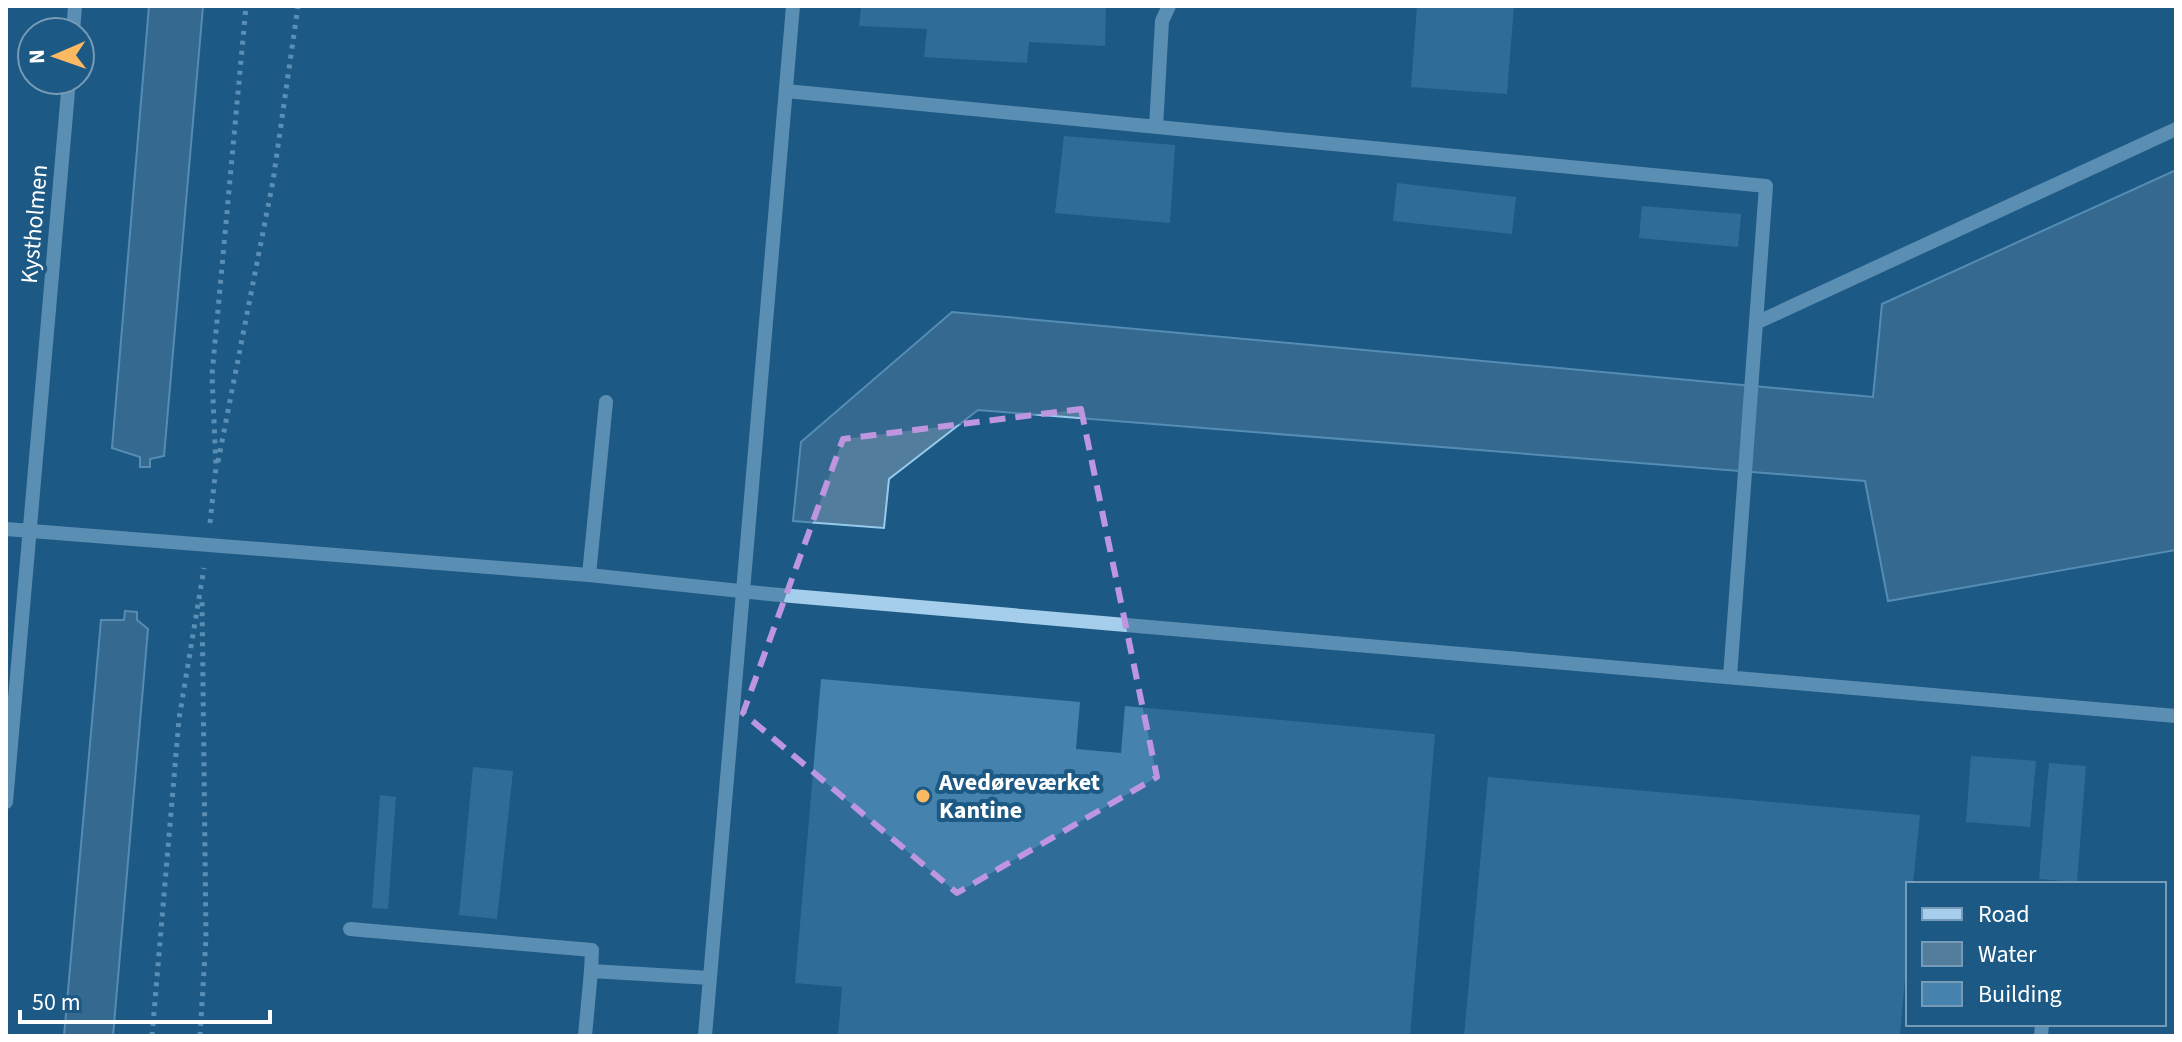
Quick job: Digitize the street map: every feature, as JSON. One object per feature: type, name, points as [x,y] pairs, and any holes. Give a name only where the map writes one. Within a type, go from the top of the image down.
[{"type":"street","points":[[705,1036],[793,6]]},
{"type":"street","points":[[1156,127],[1162,21],[1169,6]]},
{"type":"street","points":[[786,91],[1766,186],[1730,677]]},
{"type":"street","name":"Kystholmen","points":[[6,802],[68,96]]},
{"type":"street","points":[[1758,322],[2176,129]]},
{"type":"street","points":[[589,575],[606,402]]},
{"type":"street","points":[[6,529],[589,575],[2176,716]]},
{"type":"street","points":[[350,929],[592,950],[585,1036]]},
{"type":"street","points":[[591,971],[710,978]]},
{"type":"path","points":[[211,500],[273,181],[298,6]]},
{"type":"path","points":[[200,1036],[206,938],[202,585]]},
{"type":"highlighted area","points":[[1081,409],[1157,777],[957,893],[743,713],[843,439]]},
{"type":"water","points":[[149,6],[203,6],[164,456],[150,459],[150,467],[140,467],[140,457],[112,448]]},
{"type":"water","points":[[2176,170],[2176,550],[1888,601],[1865,481],[978,410],[889,479],[884,528],[793,521],[801,442],[952,312],[1873,397],[1882,304]]},
{"type":"water","points":[[125,611],[137,612],[137,620],[148,629],[113,1036],[64,1036],[101,620],[124,620]]},
{"type":"building","points":[[861,6],[1106,6],[1105,46],[1029,42],[1027,63],[924,57],[927,29],[859,26]]},
{"type":"building","points":[[1417,6],[1514,6],[1507,94],[1411,87]]},
{"type":"building","points":[[1064,136],[1175,145],[1170,223],[1055,213]]},
{"type":"building","points":[[1397,183],[1516,197],[1512,234],[1393,221]]},
{"type":"building","points":[[1642,206],[1741,214],[1738,247],[1639,238]]},
{"type":"building","points":[[821,679],[1080,702],[1076,749],[1121,753],[1125,706],[1435,734],[1410,1036],[838,1036],[842,987],[795,983]]},
{"type":"building","points":[[1971,756],[2036,761],[2030,827],[1966,822]]},
{"type":"building","points":[[2049,763],[2086,766],[2077,882],[2039,879]]},
{"type":"building","points":[[473,767],[513,771],[497,919],[459,915]]},
{"type":"building","points":[[1488,777],[1920,815],[1913,882],[1906,882],[1906,967],[1900,1036],[1464,1036]]},
{"type":"building","points":[[380,795],[396,797],[388,909],[372,908]]},
{"type":"place","name":"Avedøreværket Kantine","points":[[923,796]]}]
